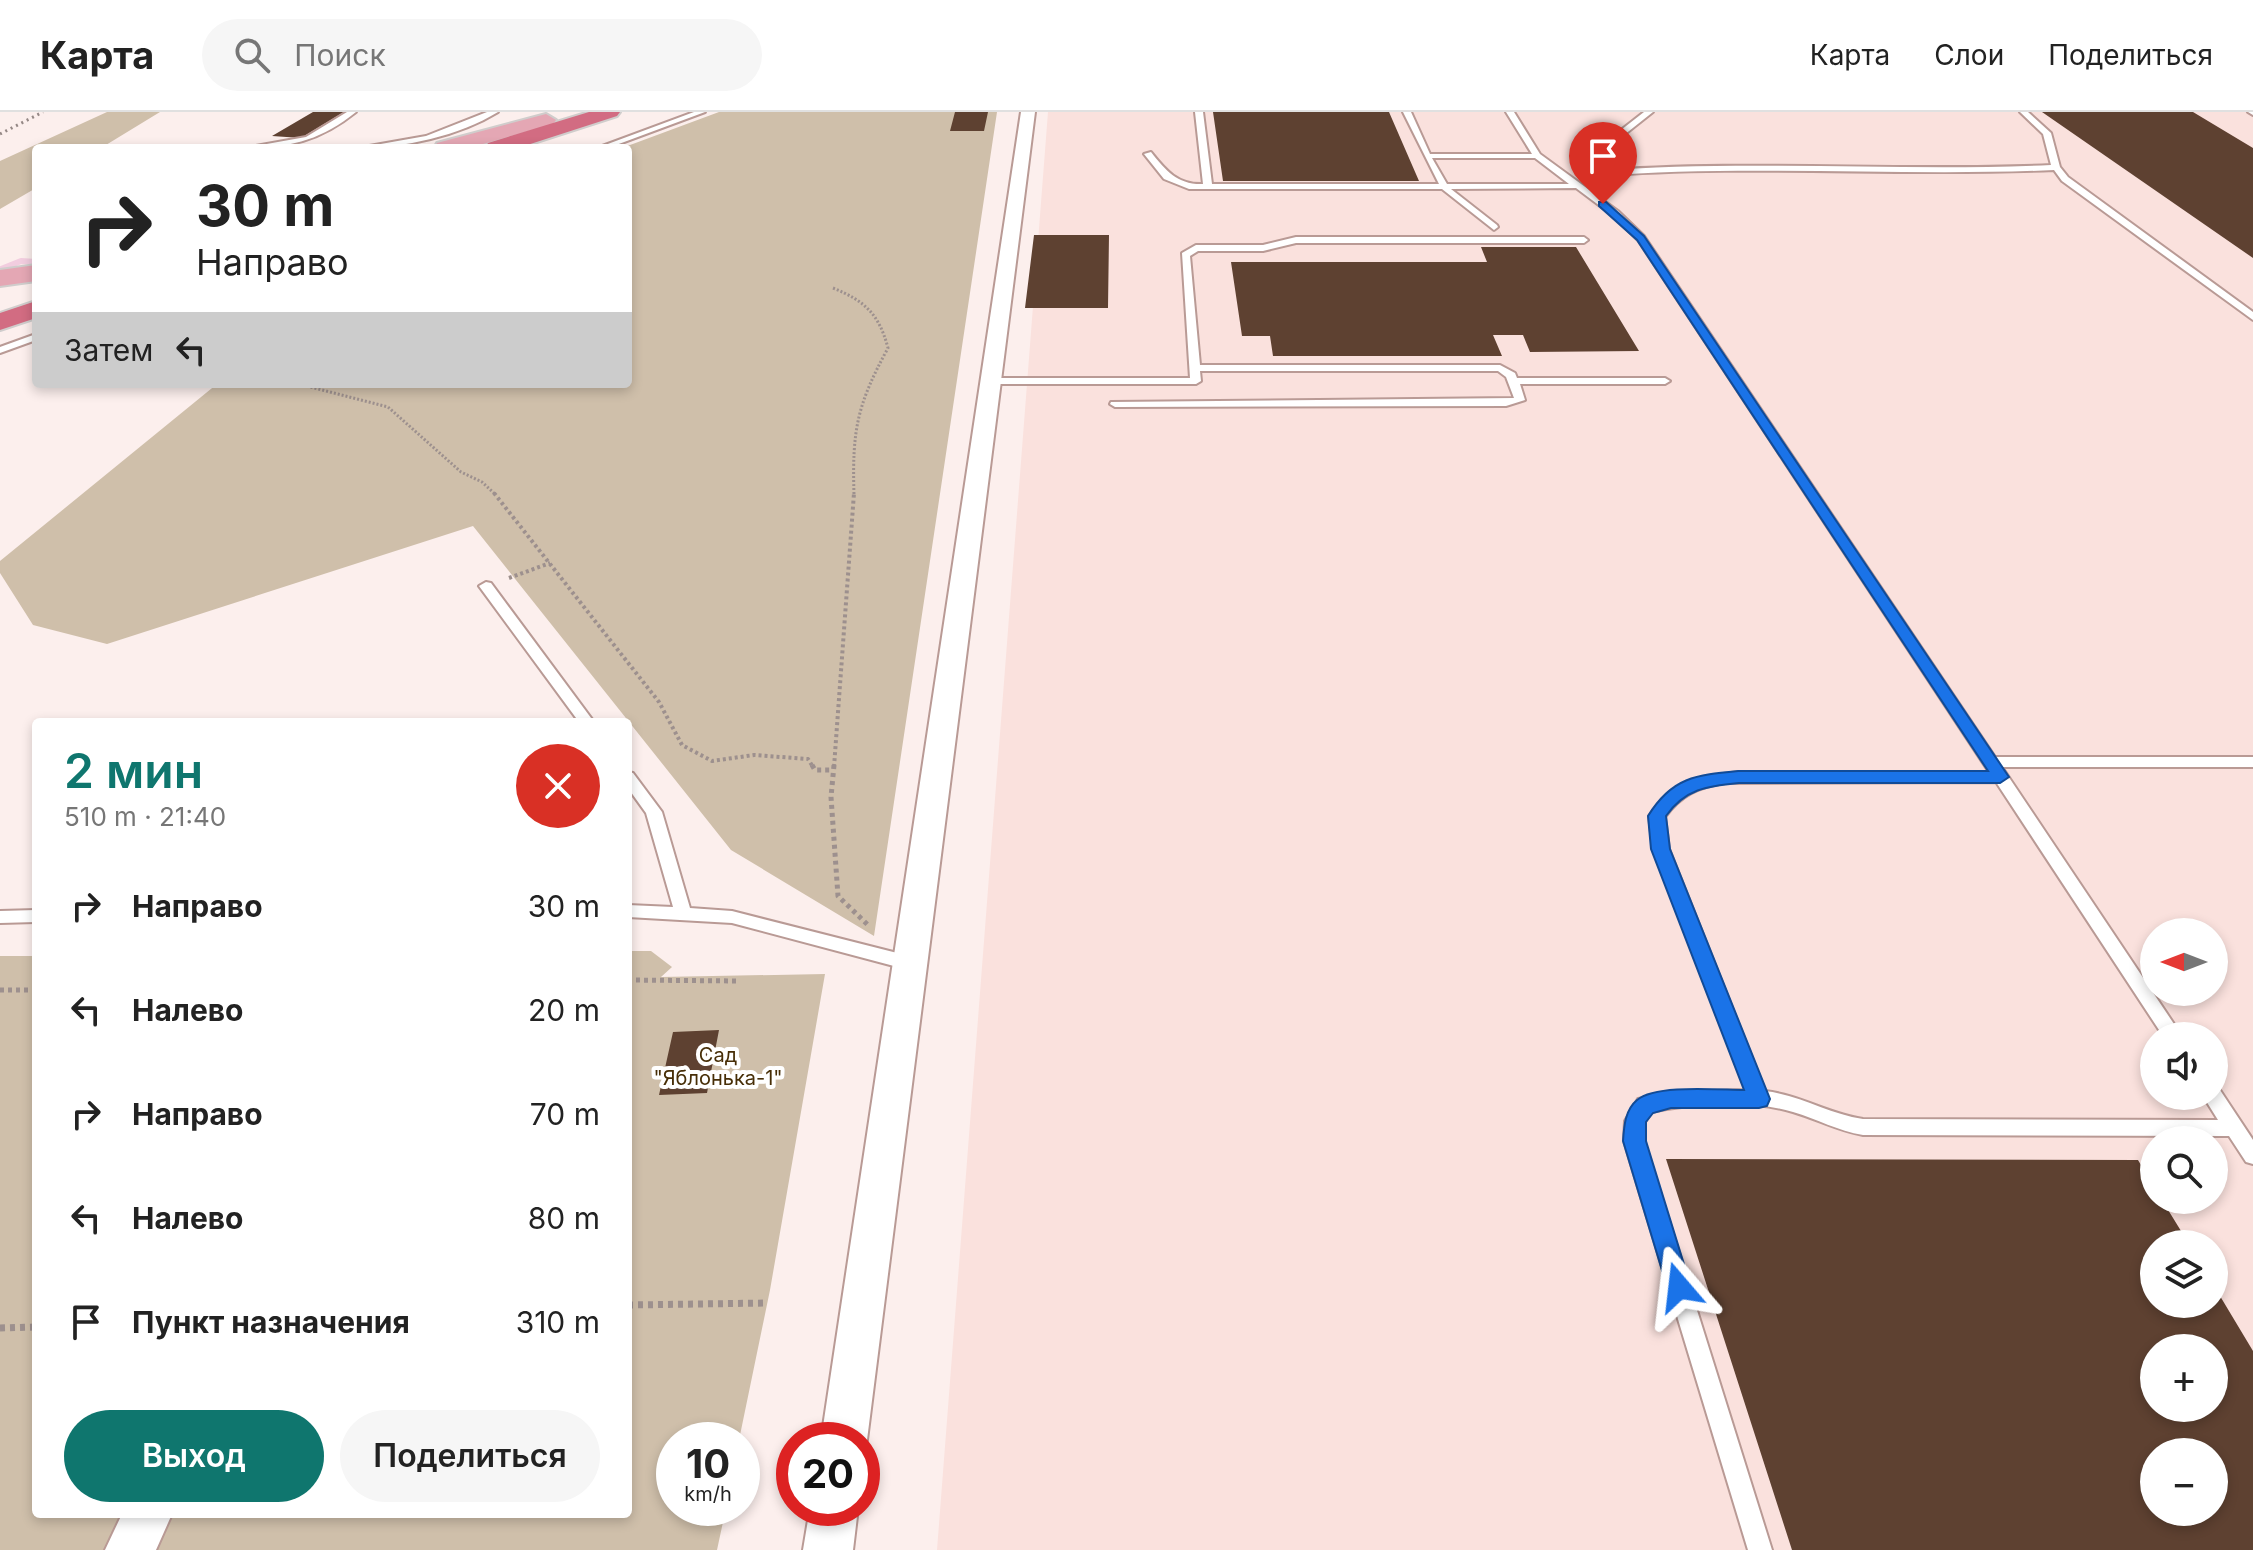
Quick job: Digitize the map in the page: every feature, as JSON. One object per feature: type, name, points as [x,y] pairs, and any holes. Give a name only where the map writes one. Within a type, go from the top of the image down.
[{"type":"highway","points":[[474,144],[572,112]]},
{"type":"highway","points":[[509,144],[610,112]]},
{"type":"highway","points":[[0,308],[32,296]]},
{"type":"highway","points":[[0,322],[32,310]]},
{"type":"main road","points":[[438,142],[546,120]]},
{"type":"main road","points":[[0,278],[32,274]]},
{"type":"main road","points":[[0,329],[32,317]]},
{"type":"street","points":[[846,1422],[1028,112]]},
{"type":"street","points":[[130,1550],[146,1518]]},
{"type":"street","points":[[828,1550],[831,1526]]},
{"type":"lane","points":[[275,144],[308,139],[352,112]]},
{"type":"lane","points":[[413,144],[438,142],[494,112]]},
{"type":"lane","points":[[612,144],[701,112]]},
{"type":"lane","points":[[1199,112],[1208,188]]},
{"type":"lane","points":[[1407,112],[1446,189],[1494,227]]},
{"type":"lane","points":[[1510,112],[1537,156],[1603,204],[1641,238],[2164,1022]]},
{"type":"lane","points":[[1603,204],[1589,163],[1592,157],[1649,112]]},
{"type":"lane","points":[[2024,112],[2047,133],[2056,167],[2065,179],[2253,317]]},
{"type":"lane","points":[[1148,154],[1176,183],[1208,188],[1578,186]]},
{"type":"lane","points":[[1427,156],[1537,156]]},
{"type":"lane","points":[[1593,174],[1668,167],[1857,171],[2056,167]]},
{"type":"lane","points":[[1198,404],[1185,255],[1196,248],[1263,248],[1296,240],[1584,240]]},
{"type":"lane","points":[[0,350],[32,338]]},
{"type":"lane","points":[[990,381],[1492,368],[1507,371],[1520,400],[1516,403],[1115,404]]},
{"type":"lane","points":[[1513,381],[1665,381]]},
{"type":"lane","points":[[486,586],[584,718]]},
{"type":"lane","points":[[1990,762],[2253,762]]},
{"type":"lane","points":[[1759,1099],[1661,849],[1657,816],[1672,795],[1700,781],[1739,777],[2000,777]]},
{"type":"lane","points":[[632,782],[654,812],[683,913]]},
{"type":"lane","points":[[632,911],[732,917],[909,963]]},
{"type":"lane","points":[[0,917],[32,916]]},
{"type":"lane","points":[[1760,1550],[1634,1141],[1635,1121],[1645,1105],[1671,1099],[1759,1099],[1794,1104],[1838,1124],[1863,1127],[2234,1128]]},
{"type":"lane","points":[[2222,1110],[2253,1156]]},
{"type":"path","points":[[833,288],[870,303],[883,323],[888,348],[864,392],[852,439],[854,498],[849,597],[831,797],[838,896]]},
{"type":"path","points":[[314,388],[388,407],[461,472],[482,482],[506,504],[659,702],[682,745],[712,761],[754,755],[782,756],[808,759],[815,770],[833,770]]},
{"type":"path","points":[[486,586],[550,563]]},
{"type":"path","points":[[632,980],[738,981]]},
{"type":"path","points":[[0,990],[32,990]]},
{"type":"path","points":[[632,1305],[767,1303]]},
{"type":"path","points":[[0,1328],[32,1327]]},
{"type":"shaded area","points":[[1048,112],[2253,112],[2253,1550],[937,1550]]},
{"type":"green space","points":[[107,112],[160,112],[108,144],[37,144]]},
{"type":"green space","points":[[719,112],[997,112],[874,936],[731,850],[632,726],[632,718],[626,718],[473,526],[107,644],[33,625],[0,573],[0,561],[212,388],[632,388],[632,144]]},
{"type":"green space","points":[[32,146],[32,190],[0,209],[0,161]]},
{"type":"green space","name":"Сад \"Яблонька-1\"","points":[[632,951],[651,951],[672,967],[661,977],[825,974],[770,1290],[743,1422],[656,1422],[656,1526],[722,1526],[717,1550],[0,1550],[0,956],[32,956],[32,1518],[632,1518]]},
{"type":"building","points":[[313,112],[344,112],[301,138],[272,136]]},
{"type":"building","points":[[955,112],[988,112],[984,131],[950,131]]},
{"type":"building","points":[[1213,112],[1389,112],[1419,181],[1223,181]]},
{"type":"building","points":[[2042,112],[2193,112],[2253,148],[2253,258]]},
{"type":"building","points":[[1034,235],[1109,235],[1108,308],[1025,308]]},
{"type":"building","points":[[1481,247],[1576,247],[1639,351],[1530,352],[1523,335],[1493,335],[1502,356],[1273,356],[1270,336],[1242,336],[1231,262],[1487,262]]},
{"type":"building","points":[[719,1030],[707,1093],[659,1095],[673,1032]]},
{"type":"building","points":[[1666,1159],[2138,1160],[2140,1214],[2171,1214],[2180,1230],[2140,1230],[2140,1318],[2228,1318],[2228,1309],[2253,1351],[2253,1550],[1792,1550]]},
{"type":"waterway","points":[[1,269],[21,261],[32,262]]},
{"type":"railway","points":[[0,134],[43,112]]},
{"type":"route","points":[[1603,204],[1641,238],[2000,777],[1739,777],[1700,781],[1672,795],[1657,816],[1661,849],[1759,1099],[1671,1099],[1645,1105],[1635,1121],[1634,1141],[1679,1287]]}]
